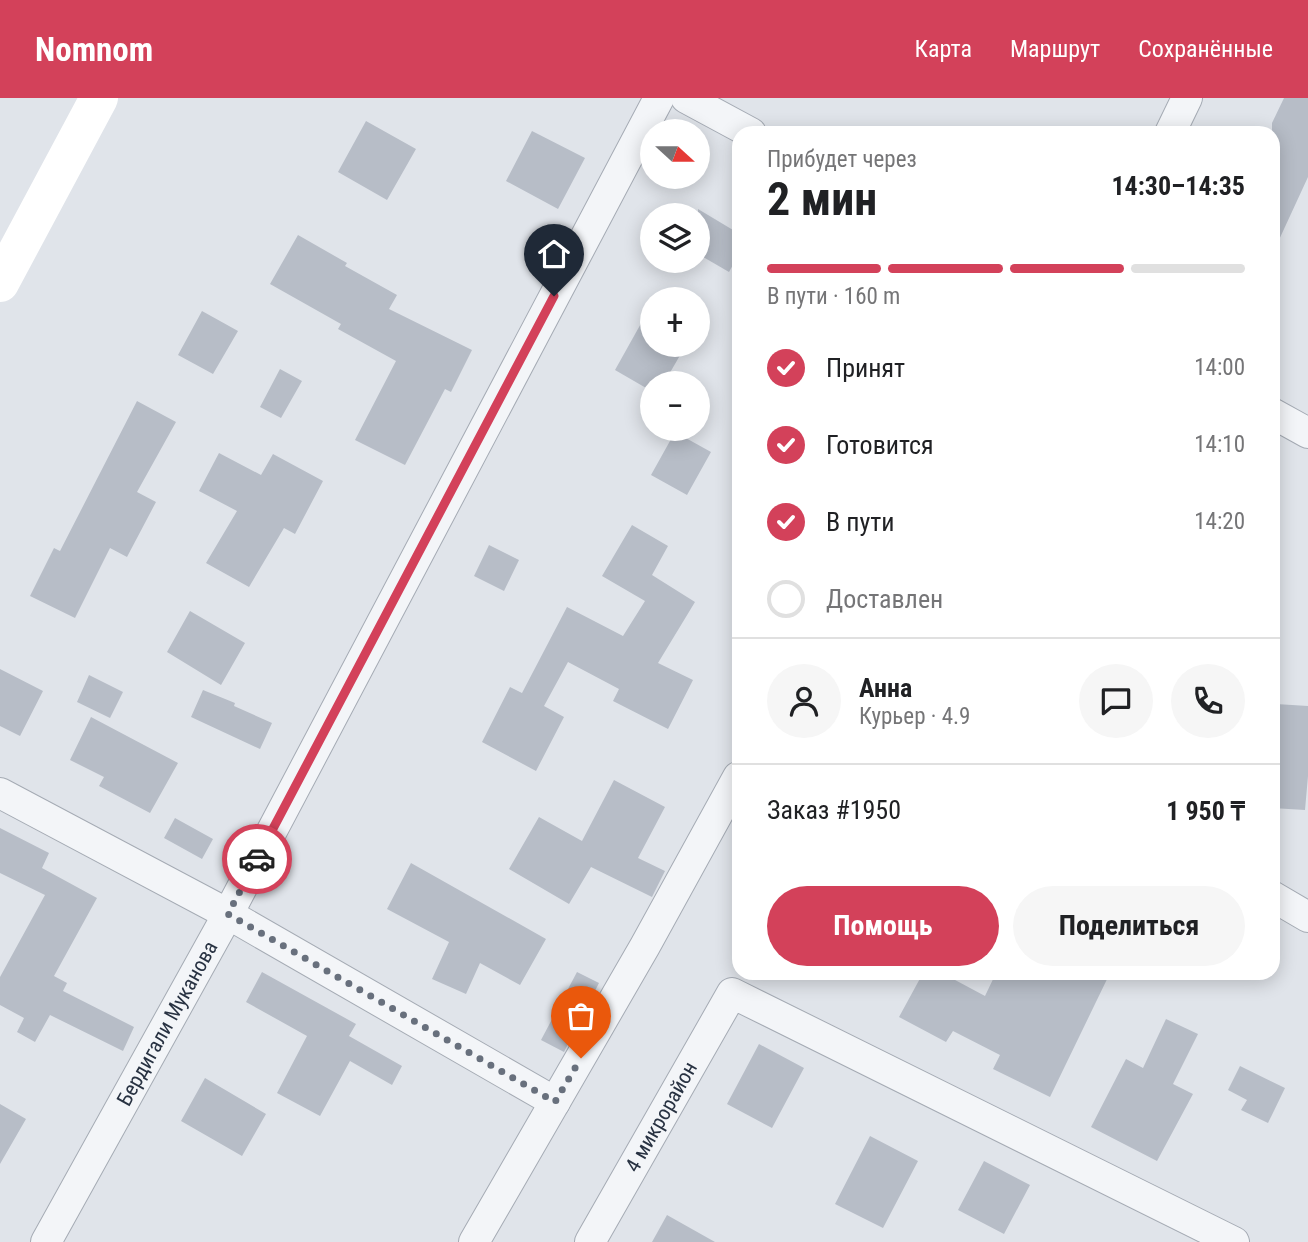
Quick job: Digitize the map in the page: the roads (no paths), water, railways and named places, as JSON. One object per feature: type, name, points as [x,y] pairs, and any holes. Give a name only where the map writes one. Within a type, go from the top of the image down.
[{"type":"street","points":[[0,283],[99,98]]},
{"type":"street","name":"Бердигали Муканова","points":[[46,1242],[228,914],[659,98]]},
{"type":"street","points":[[686,98],[738,126]]},
{"type":"street","points":[[1173,126],[1187,98]]},
{"type":"street","points":[[1280,418],[1308,433]]},
{"type":"street","points":[[474,1242],[732,788]]},
{"type":"street","points":[[0,793],[228,914],[555,1102]]},
{"type":"street","points":[[1280,901],[1308,917]]},
{"type":"street","name":"4 микрорайон","points":[[590,1242],[732,993],[1234,1242]]}]
